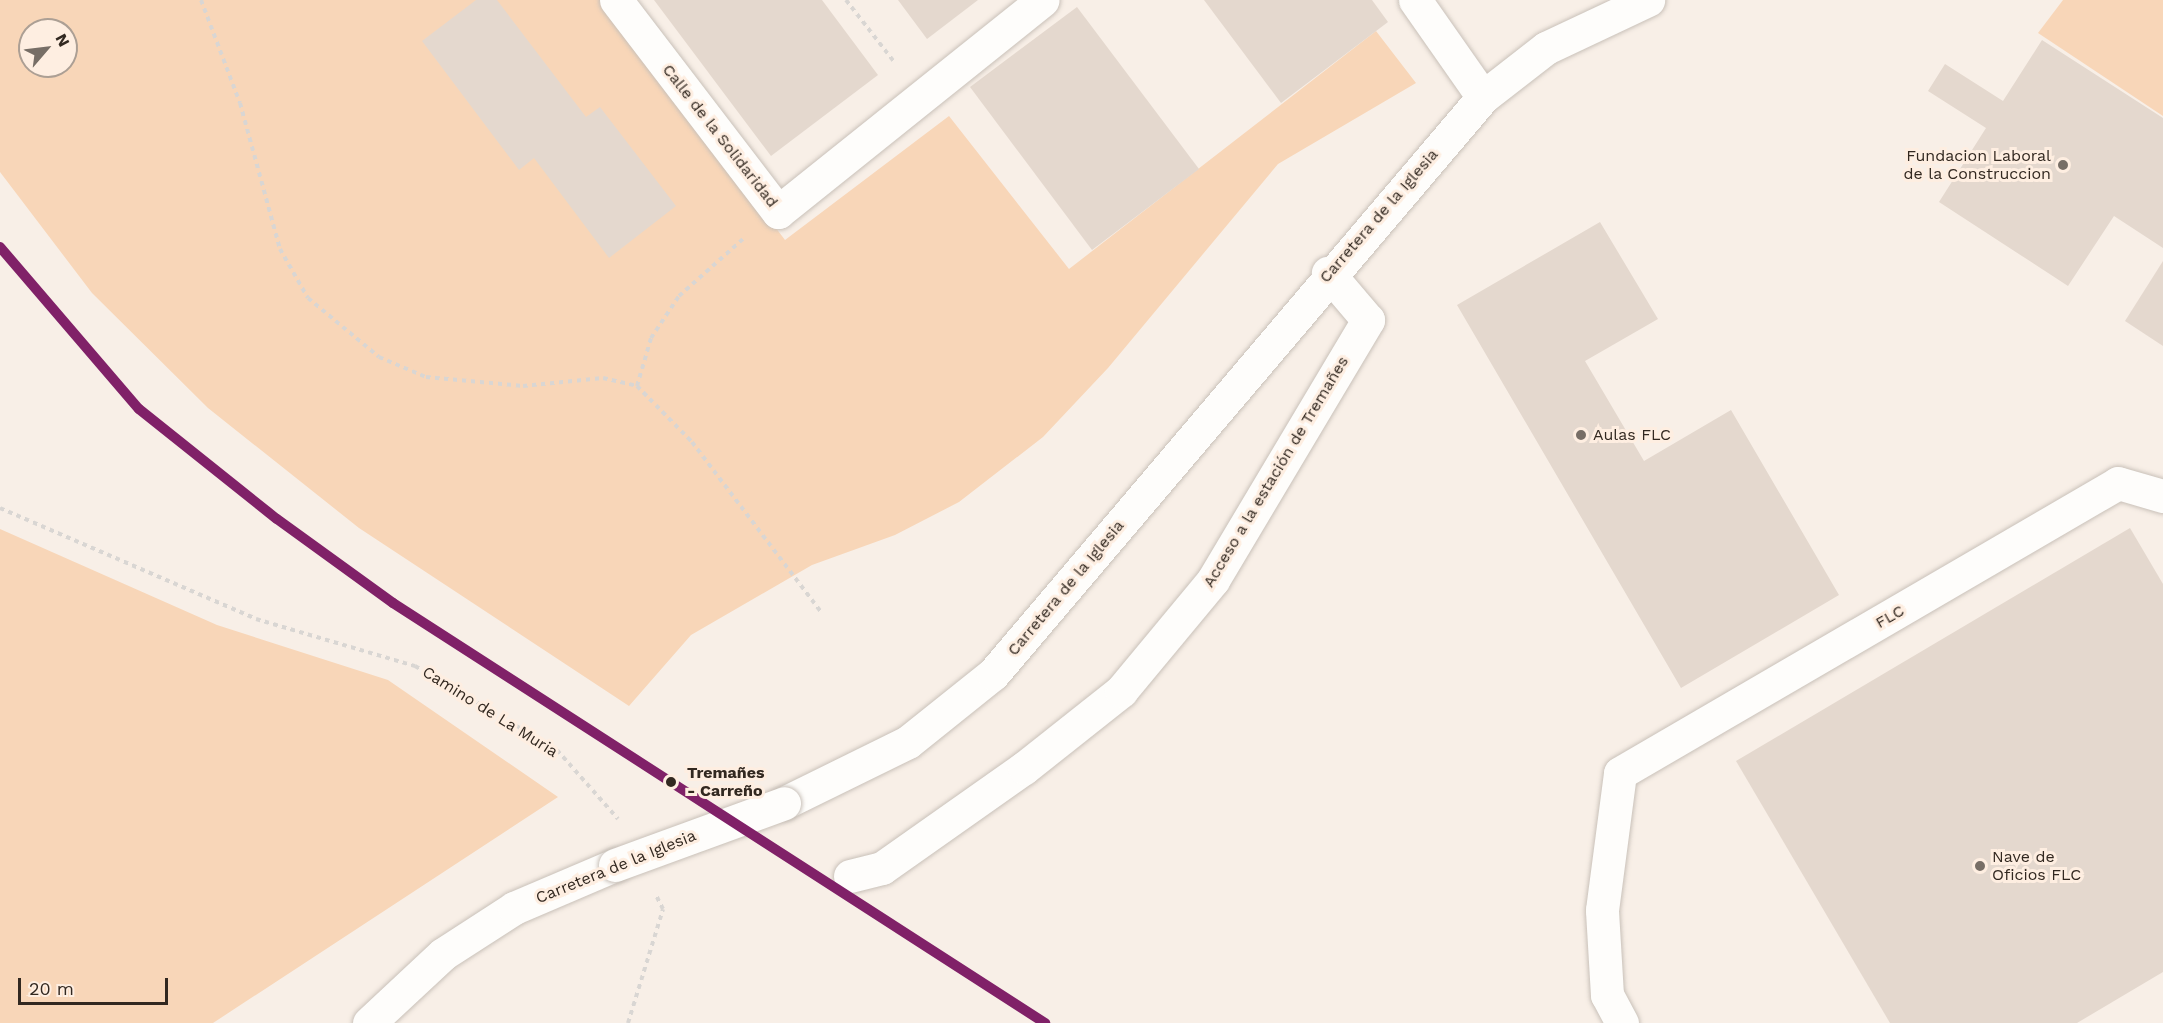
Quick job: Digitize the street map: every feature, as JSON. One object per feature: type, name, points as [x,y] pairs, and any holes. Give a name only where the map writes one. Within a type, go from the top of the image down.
[{"type":"street","name":"Calle de la Solidaridad","points":[[616,0],[777,212],[1043,0]]},
{"type":"street","points":[[1415,0],[1483,97]]},
{"type":"street","name":"Carretera de la Iglesia","points":[[369,1023],[443,954],[514,909],[615,865],[784,803],[908,742],[993,674],[1328,273],[1483,97],[1546,48],[1648,0]]},
{"type":"street","name":"Acceso a la estación de Tremañes","points":[[850,876],[882,868],[1024,768],[1121,691],[1213,580],[1368,320],[1328,273]]},
{"type":"street","name":"FLC","points":[[1622,1023],[1607,995],[1602,910],[1620,773],[2118,483],[2163,496]]},
{"type":"path","points":[[201,0],[240,104],[280,249],[308,298],[341,331],[379,357],[426,377],[523,386],[603,378],[637,386],[692,442],[822,613]]},
{"type":"path","points":[[846,0],[921,97]]},
{"type":"path","points":[[637,386],[651,338],[679,296],[777,212]]},
{"type":"path","name":"Camino de La Muria","points":[[0,508],[256,619],[415,666],[557,750],[620,823]]},
{"type":"path","points":[[628,1023],[663,909],[652,887]]},
{"type":"shaded area","points":[[0,0],[602,0],[785,240],[949,116],[1069,269],[1376,31],[1416,83],[1278,164],[1108,368],[1043,437],[959,502],[895,535],[812,565],[691,635],[629,706],[359,528],[208,408],[92,293],[0,172]]},
{"type":"shaded area","points":[[2063,0],[2163,0],[2163,116],[2038,33]]},
{"type":"shaded area","points":[[0,529],[217,625],[388,680],[558,797],[213,1023],[0,1023]]},
{"type":"building","points":[[476,0],[497,0],[586,117],[600,107],[676,206],[609,258],[534,158],[519,170],[422,41]]},
{"type":"building","points":[[654,0],[822,0],[878,75],[771,156]]},
{"type":"building","points":[[898,0],[978,0],[927,39]]},
{"type":"building","points":[[1204,0],[1372,0],[1388,22],[1281,103]]},
{"type":"building","points":[[1077,7],[1199,169],[1092,250],[970,87]]},
{"type":"building","name":"Fundacion Laboral de la Construccion","points":[[2042,40],[2163,118],[2163,248],[2114,216],[2068,286],[1939,202],[1986,128],[1928,91],[1945,64],[2003,101]]},
{"type":"building","name":"Aulas FLC","points":[[1600,222],[1658,319],[1585,361],[1644,461],[1731,410],[1839,595],[1681,688],[1457,305]]},
{"type":"building","points":[[2163,261],[2163,346],[2125,321]]},
{"type":"building","name":"Nave de Oficios FLC","points":[[2130,528],[2163,584],[2163,972],[2077,1023],[1890,1023],[1736,761]]},
{"type":"transit line","points":[[0,247],[139,409],[277,519],[393,603],[1045,1023]]},
{"type":"place","name":"Fundacion Laboral de la Construccion","points":[[2063,165]]},
{"type":"place","name":"Aulas FLC","points":[[1581,435]]},
{"type":"place","name":"Tremañes - Carreño","points":[[671,782]]},
{"type":"place","name":"Nave de Oficios FLC","points":[[1980,866]]}]
